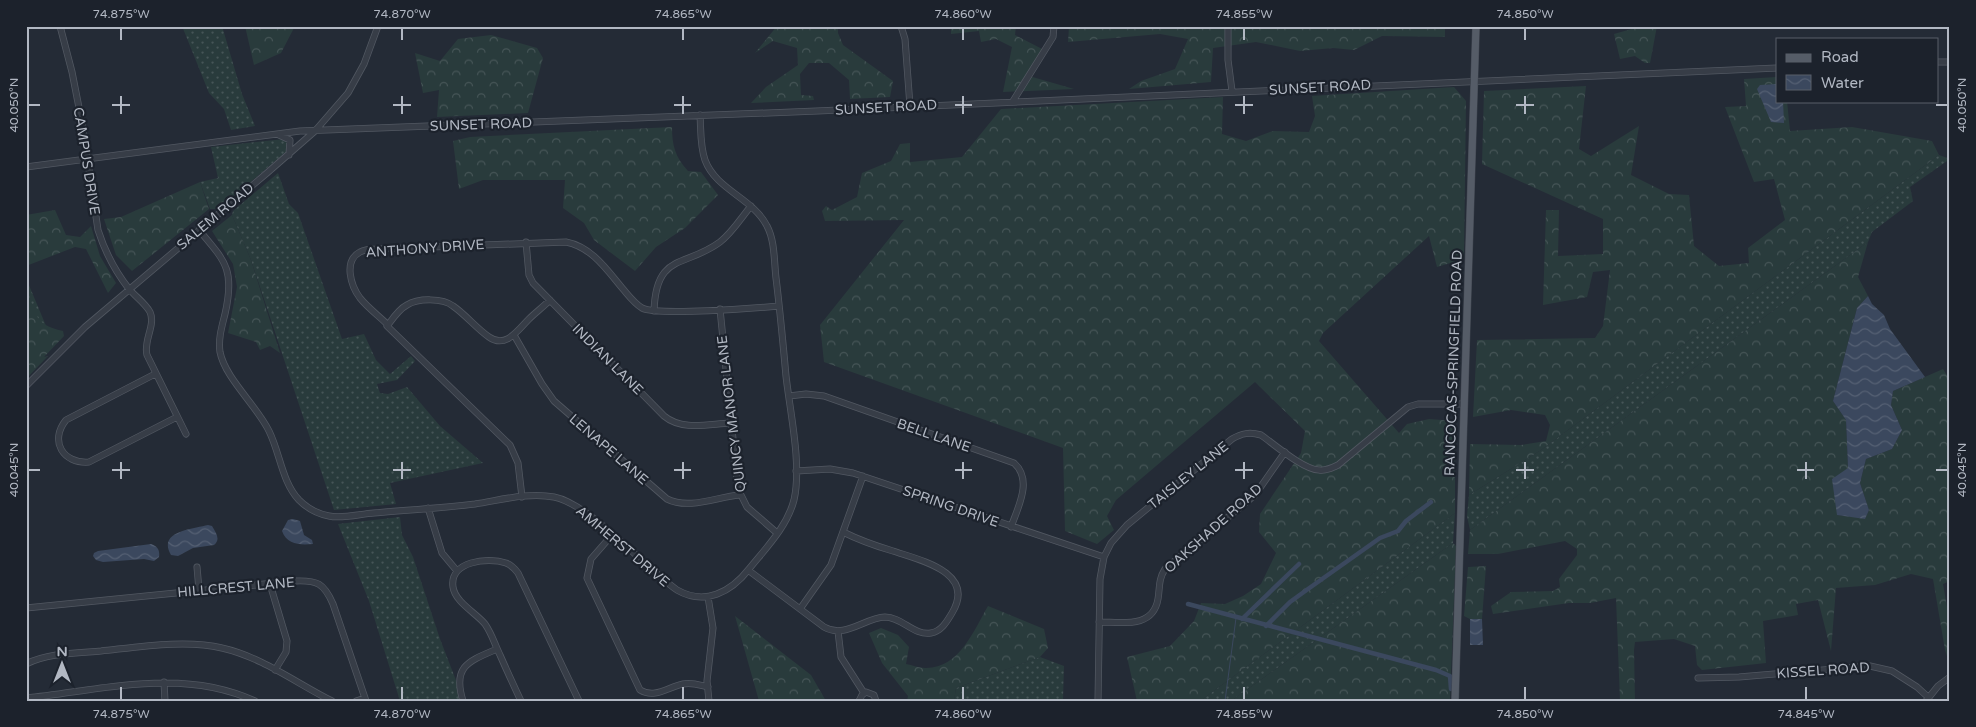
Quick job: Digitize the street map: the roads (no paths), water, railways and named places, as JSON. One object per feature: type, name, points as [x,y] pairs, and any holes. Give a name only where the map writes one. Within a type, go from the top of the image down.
[{"type":"main road","name":"RANCOCAS-SPRINGFIELD ROAD","points":[[1455,701],[1476,26]]},
{"type":"street","name":"CAMPUS DRIVE","points":[[60,26],[72,72],[95,217],[102,243],[113,265],[129,288],[150,312],[151,322],[145,350],[155,374],[186,434]]},
{"type":"street","name":"SALEM ROAD","points":[[26,386],[72,339],[129,288],[315,131],[348,93],[364,64],[378,26]]},
{"type":"street","points":[[901,26],[905,39],[910,106]]},
{"type":"street","points":[[1013,101],[1053,38],[1054,26]]},
{"type":"street","points":[[1228,26],[1228,60],[1232,91]]},
{"type":"street","name":"SUNSET ROAD","points":[[26,166],[276,134],[315,131],[1776,68]]},
{"type":"street","name":"AMHERST DRIVE","points":[[199,230],[223,259],[228,270],[228,297],[219,342],[222,360],[263,419],[294,494],[305,506],[329,516],[544,496],[562,500],[577,507],[677,590],[693,596],[716,595],[728,590],[748,570],[787,518],[796,490],[796,471],[780,306],[770,236],[763,219],[709,168],[704,159],[700,115]]},
{"type":"street","points":[[276,134],[290,140],[289,154]]},
{"type":"street","points":[[751,206],[726,237],[718,243],[665,270],[658,282],[654,311],[780,306]]},
{"type":"street","name":"ANTHONY DRIVE","points":[[522,497],[518,463],[512,448],[365,303],[356,292],[351,275],[350,266],[353,258],[360,252],[379,249],[562,241],[582,247],[600,261],[638,305],[654,311]]},
{"type":"street","name":"INDIAN LANE","points":[[526,242],[530,279],[671,421],[684,426],[730,424]]},
{"type":"street","points":[[388,325],[401,310],[410,304],[438,301],[452,305],[492,340],[502,341],[514,335],[550,300]]},
{"type":"street","name":"QUINCY MANOR LANE","points":[[720,309],[730,424],[739,494],[749,509],[777,533]]},
{"type":"street","name":"LENAPE LANE","points":[[514,335],[554,401],[667,499],[686,503],[739,494]]},
{"type":"street","points":[[155,374],[66,420],[59,432],[63,453],[73,461],[89,462],[177,417]]},
{"type":"street","name":"BELL LANE","points":[[788,396],[806,394],[824,396],[1014,463],[1021,471],[1024,484],[1011,527]]},
{"type":"street","name":"TAISLEY LANE","points":[[1098,701],[1100,579],[1104,557],[1111,543],[1127,525],[1232,439],[1247,433],[1255,433],[1308,467],[1318,471],[1328,470],[1338,465],[1408,407],[1423,403],[1463,404]]},
{"type":"street","name":"OAKSHADE ROAD","points":[[1100,622],[1135,623],[1150,616],[1156,606],[1158,583],[1165,569],[1255,495],[1285,452]]},
{"type":"street","name":"SPRING DRIVE","points":[[796,471],[839,470],[863,476],[1104,557]]},
{"type":"street","points":[[800,608],[831,565],[863,476]]},
{"type":"street","points":[[428,508],[442,553],[457,571]]},
{"type":"street","points":[[748,570],[824,627],[838,631],[884,617],[896,619],[924,633],[941,629],[954,610],[958,599],[955,584],[942,569],[843,532]]},
{"type":"street","points":[[612,535],[591,559],[588,578],[640,690],[654,694],[691,683],[708,687]]},
{"type":"street","points":[[522,701],[485,625],[455,595],[452,584],[457,571],[468,564],[505,563],[514,568],[524,583],[580,701]]},
{"type":"street","points":[[197,567],[200,590]]},
{"type":"street","name":"HILLCREST LANE","points":[[26,608],[307,580],[317,582],[326,589],[336,610],[366,700]]},
{"type":"street","points":[[270,584],[287,641],[286,652],[276,670]]},
{"type":"street","points":[[708,596],[712,632],[708,687],[710,701]]},
{"type":"street","points":[[838,631],[841,657],[864,693]]},
{"type":"street","points":[[26,664],[61,655],[191,644],[216,646],[235,651],[276,670],[332,701]]},
{"type":"street","points":[[464,701],[458,681],[462,670],[478,657],[497,649]]},
{"type":"street","name":"KISSEL ROAD","points":[[1698,678],[1739,677],[1864,665],[1876,666],[1901,676],[1927,699]]},
{"type":"street","points":[[1927,699],[1950,677]]},
{"type":"street","points":[[164,682],[164,701]]},
{"type":"street","points":[[26,698],[102,687],[164,682],[209,686],[230,691],[255,701]]},
{"type":"street","points":[[859,701],[864,693]]},
{"type":"street","points":[[864,693],[872,693],[876,701]]},
{"type":"street","points":[[356,701],[366,700]]},
{"type":"water","points":[[1776,84],[1776,102],[1783,102],[1784,123],[1771,122],[1757,89],[1760,85]]},
{"type":"water","points":[[1868,296],[1872,304],[1884,315],[1890,329],[1925,377],[1893,391],[1891,405],[1902,430],[1892,449],[1866,459],[1860,483],[1869,510],[1865,519],[1837,515],[1832,479],[1848,468],[1846,420],[1833,401],[1857,308]]},
{"type":"water","points":[[288,520],[300,521],[304,535],[312,540],[313,544],[294,543],[284,536],[282,531]]},
{"type":"water","points":[[208,525],[212,526],[217,536],[214,545],[193,548],[178,556],[171,555],[168,547],[169,541],[173,536],[179,532]]},
{"type":"water","points":[[151,544],[157,547],[159,553],[159,557],[154,561],[144,559],[103,562],[96,560],[93,556],[98,551]]},
{"type":"water","points":[[1470,619],[1482,619],[1483,645],[1470,645]]},
{"type":"waterway","points":[[1266,626],[1290,602],[1380,538],[1398,531],[1406,521],[1431,502]]},
{"type":"waterway","points":[[1242,619],[1299,564]]},
{"type":"waterway","points":[[1188,604],[1436,670],[1450,676],[1451,689]]},
{"type":"waterway","points":[[1225,701],[1236,618]]}]
